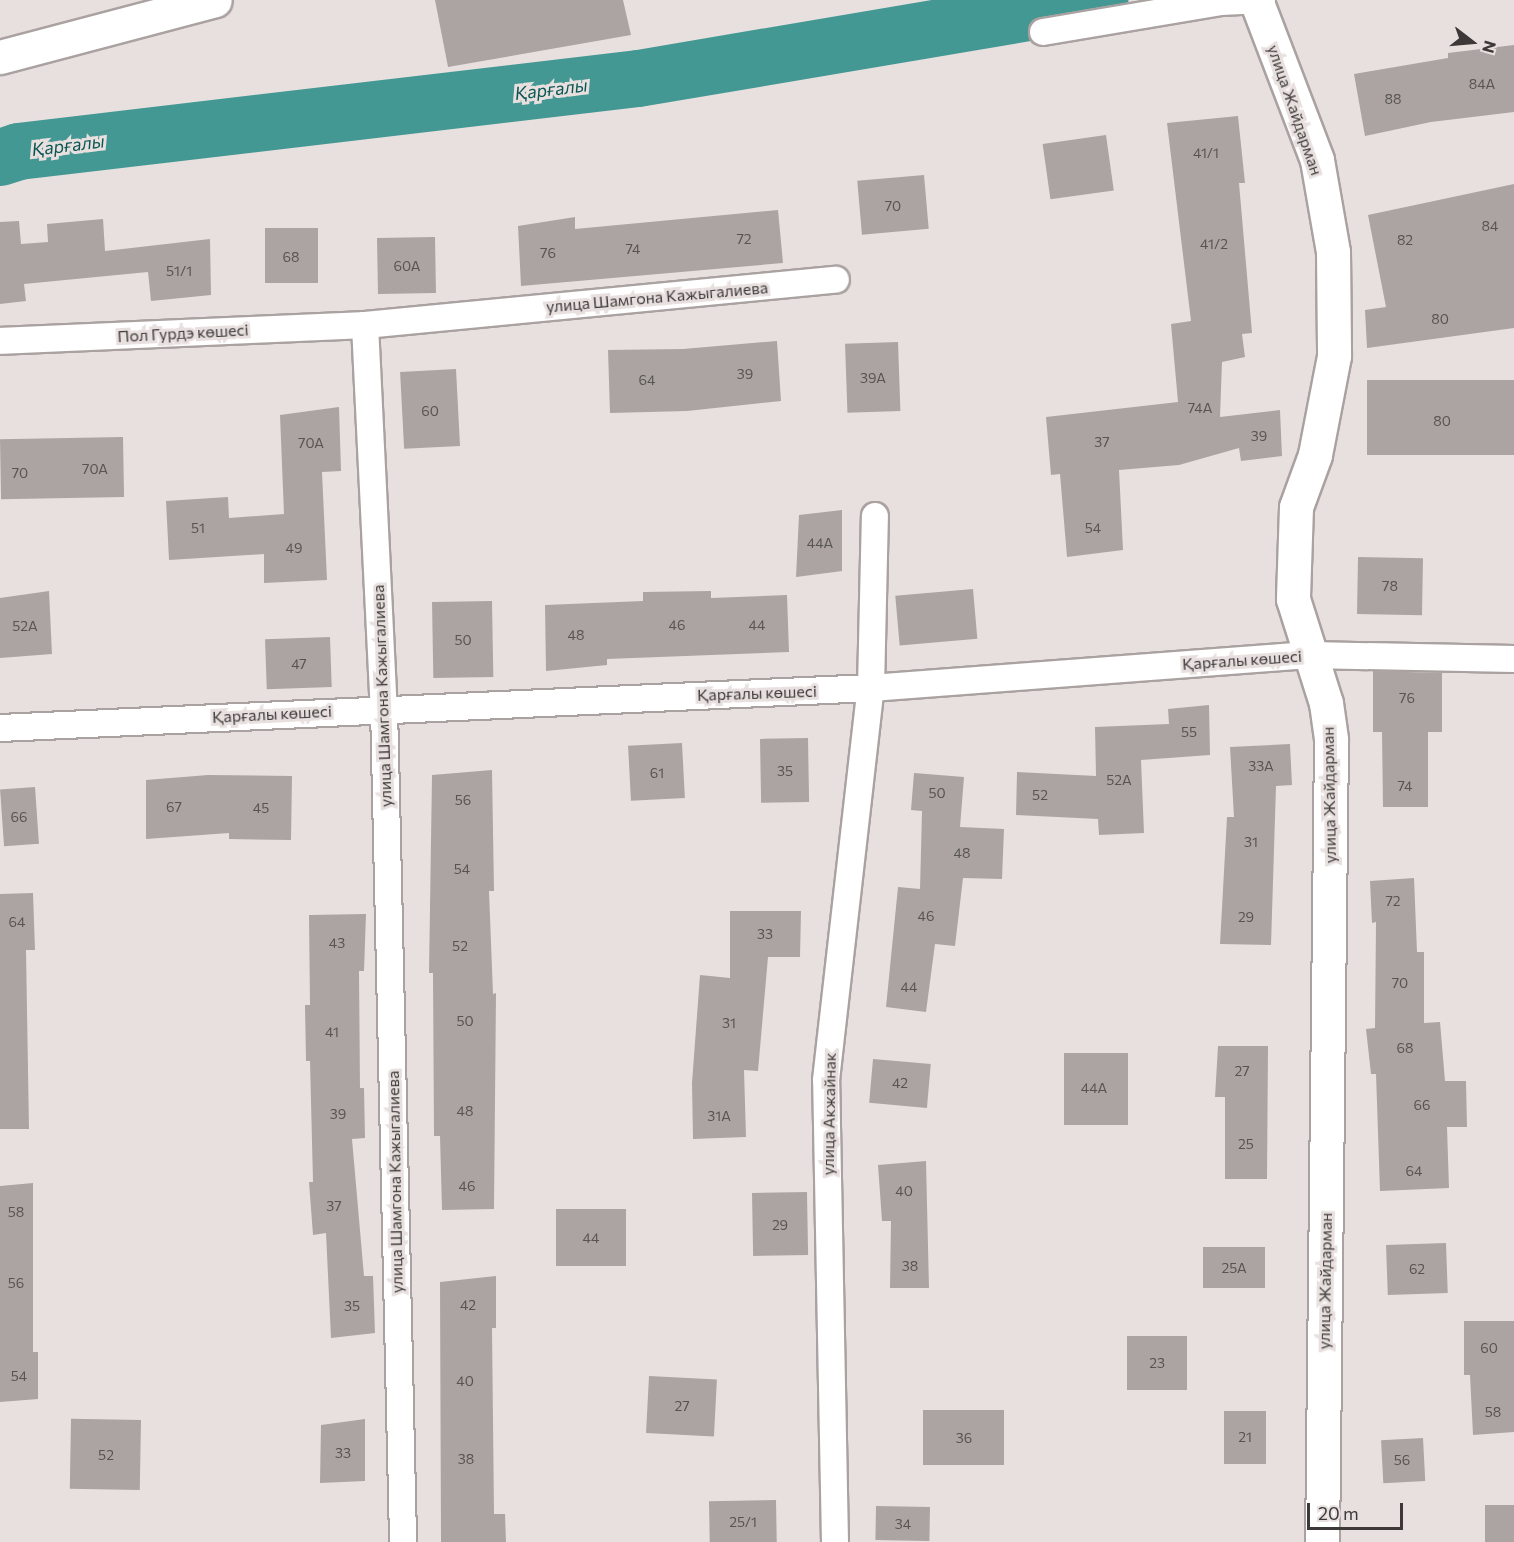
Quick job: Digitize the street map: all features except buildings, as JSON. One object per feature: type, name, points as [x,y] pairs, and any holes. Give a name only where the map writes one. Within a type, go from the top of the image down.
[{"type":"street","points":[[0,57],[215,0]]},
{"type":"street","points":[[1043,32],[1221,2],[1258,0]]},
{"type":"street","name":"улица Жайдарман","points":[[1258,0],[1317,160],[1333,252],[1334,356],[1315,455],[1296,507],[1293,599],[1326,703],[1331,740],[1322,1542]]},
{"type":"street","name":"улица Шамгона Кажыгалиева","points":[[403,1542],[384,708],[365,324],[836,280]]},
{"type":"street","name":"Пол Гурдэ көшесі","points":[[0,341],[365,324]]},
{"type":"street","name":"улица Акжайнак","points":[[835,1542],[826,1080],[871,688],[875,516]]},
{"type":"street","name":"Қарғалы көшесі","points":[[0,728],[384,708],[871,688],[1309,655],[1514,659]]},
{"type":"waterway","name":"Қарғалы","points":[[0,157],[18,151],[638,78],[1099,0]]}]
